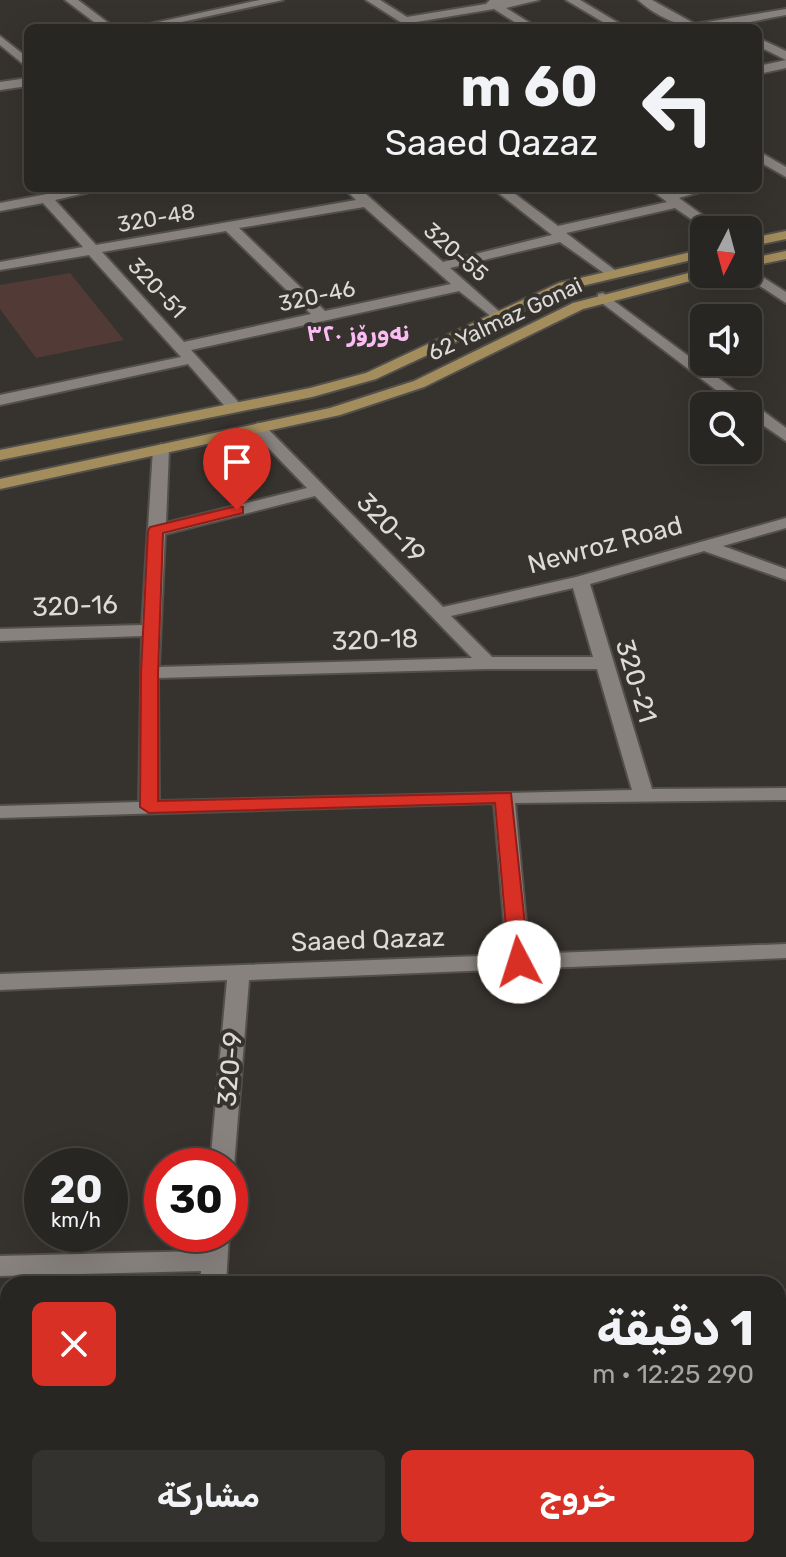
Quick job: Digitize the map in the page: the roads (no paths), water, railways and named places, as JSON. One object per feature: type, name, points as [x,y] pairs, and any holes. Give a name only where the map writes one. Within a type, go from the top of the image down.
[{"type":"main road","points":[[762,240],[786,235]]},
{"type":"main road","points":[[762,260],[786,255]]},
{"type":"main road","name":"62 Yalmaz Gonai","points":[[0,455],[235,408],[371,376],[564,286],[690,256]]},
{"type":"main road","name":"62 Yalmaz Gonai","points":[[0,484],[334,412],[419,384],[578,306],[690,276]]},
{"type":"main road","points":[[449,340],[483,353]]},
{"type":"street","points":[[71,0],[104,24]]},
{"type":"street","points":[[157,24],[277,0]]},
{"type":"street","points":[[372,0],[412,24]]},
{"type":"street","points":[[406,20],[491,3],[533,0]]},
{"type":"street","points":[[572,0],[614,24]]},
{"type":"street","points":[[644,0],[686,24]]},
{"type":"street","points":[[491,3],[525,24]]},
{"type":"street","points":[[739,24],[782,15]]},
{"type":"street","points":[[0,39],[24,60]]},
{"type":"street","points":[[762,43],[786,56]]},
{"type":"street","points":[[762,69],[786,64]]},
{"type":"street","points":[[773,67],[786,76]]},
{"type":"street","points":[[0,86],[24,83]]},
{"type":"street","points":[[762,157],[786,169]]},
{"type":"street","points":[[762,177],[786,169]]},
{"type":"street","points":[[0,207],[78,192]]},
{"type":"street","name":"320-55","points":[[356,192],[497,317]]},
{"type":"street","points":[[504,192],[611,274]]},
{"type":"street","points":[[438,267],[559,234],[667,196],[696,216]]},
{"type":"street","name":"320-51","points":[[46,198],[235,408]]},
{"type":"street","name":"320-48","points":[[0,266],[367,202]]},
{"type":"street","points":[[230,227],[323,318]]},
{"type":"street","points":[[762,282],[786,299]]},
{"type":"street","name":"320-46","points":[[0,400],[461,286]]},
{"type":"street","points":[[603,297],[729,392]]},
{"type":"street","points":[[778,422],[786,436]]},
{"type":"street","name":"320-19","points":[[258,428],[487,663]]},
{"type":"street","points":[[149,807],[149,673],[161,449]]},
{"type":"street","points":[[156,531],[319,490]]},
{"type":"street","name":"Newroz Road","points":[[437,614],[580,581],[786,523]]},
{"type":"street","points":[[703,545],[786,575]]},
{"type":"street","name":"320-21","points":[[580,581],[644,796]]},
{"type":"street","name":"320-16","points":[[0,635],[151,630]]},
{"type":"street","name":"320-18","points":[[149,673],[487,663],[603,663]]},
{"type":"street","points":[[0,812],[504,797],[786,794]]},
{"type":"street","points":[[504,797],[519,962]]},
{"type":"street","name":"Saaed Qazaz","points":[[0,982],[786,951]]},
{"type":"street","name":"320-9","points":[[224,1148],[239,972]]},
{"type":"street","points":[[0,1266],[213,1273],[215,1252]]},
{"type":"district","name":"نەورۆز ٣٢٠","points":[[358,333]]}]
